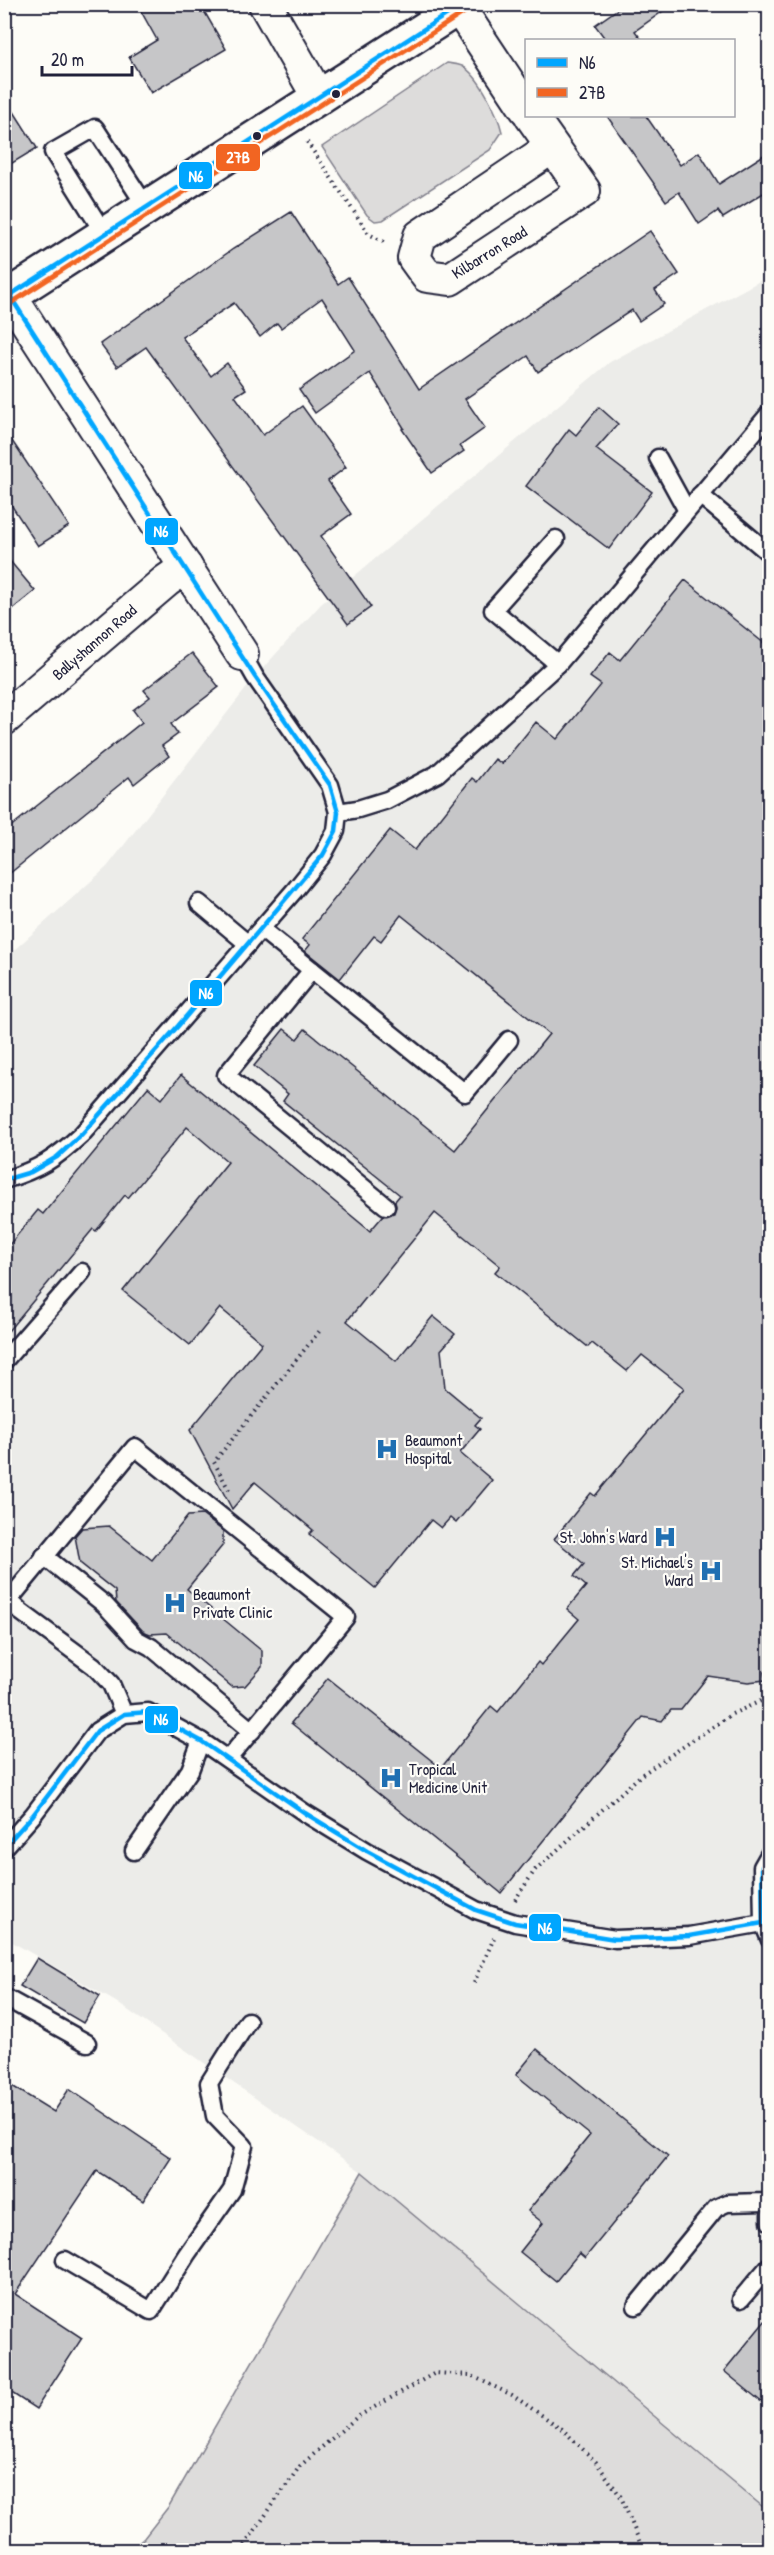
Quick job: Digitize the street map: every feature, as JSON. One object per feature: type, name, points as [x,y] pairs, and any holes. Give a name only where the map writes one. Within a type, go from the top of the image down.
[{"type":"street","points":[[265,4],[319,98]]},
{"type":"street","points":[[242,654],[7,297],[462,6],[525,107]]},
{"type":"street","name":"Kilbarron Road","points":[[414,258],[427,276],[450,279],[584,191],[532,117]]},
{"type":"street","points":[[414,258],[420,236],[552,147]]},
{"type":"street","name":"Ballyshannon Road","points":[[4,719],[166,580],[186,567]]},
{"type":"lane","points":[[105,235],[53,152],[95,128],[147,208]]},
{"type":"lane","points":[[338,812],[358,809],[387,800],[437,774],[558,664],[686,509],[770,413]]},
{"type":"lane","points":[[658,458],[686,509]]},
{"type":"lane","points":[[700,495],[770,555]]},
{"type":"lane","points":[[556,539],[493,610],[558,664]]},
{"type":"lane","points":[[4,1180],[32,1172],[57,1157],[82,1134],[261,929],[323,855],[336,831],[338,812],[330,785],[255,677],[242,654]]},
{"type":"lane","points":[[199,903],[248,944]]},
{"type":"lane","points":[[261,929],[465,1093],[508,1040]]},
{"type":"lane","points":[[312,970],[226,1075],[386,1206]]},
{"type":"lane","points":[[4,1361],[82,1272]]},
{"type":"lane","points":[[124,1714],[111,1684],[100,1672],[9,1600],[135,1447],[346,1617],[228,1759]]},
{"type":"lane","points":[[44,1556],[104,1604],[136,1639],[152,1647],[252,1731]]},
{"type":"lane","points":[[4,1848],[33,1815],[97,1731],[124,1714],[148,1712],[201,1741],[304,1813],[367,1851],[476,1910],[503,1919],[615,1939],[689,1936],[763,1923]]},
{"type":"lane","points":[[134,1851],[190,1770],[201,1741]]},
{"type":"lane","points":[[770,1853],[762,1868],[763,1923],[770,1940]]},
{"type":"lane","points":[[4,1997],[87,2043]]},
{"type":"lane","points":[[65,2260],[151,2311],[232,2190],[244,2146],[214,2116],[209,2083],[248,2021]]},
{"type":"lane","points":[[636,2306],[716,2208],[728,2203],[765,2202],[770,2199]]},
{"type":"lane","points":[[770,2214],[770,2222]]},
{"type":"lane","points":[[741,2299],[770,2265]]},
{"type":"path","points":[[289,117],[369,234],[414,258]]},
{"type":"path","points":[[222,1515],[234,1500],[214,1462],[322,1328]]},
{"type":"path","points":[[474,1983],[503,1919],[535,1870],[641,1775],[732,1714],[770,1697]]},
{"type":"path","points":[[241,2550],[300,2466],[357,2417],[435,2373],[470,2374],[512,2396],[562,2429],[596,2462],[621,2497],[644,2550]]},
{"type":"shaded area","points":[[447,63],[462,66],[475,78],[492,106],[502,132],[490,150],[383,220],[375,221],[367,215],[322,147]]},
{"type":"shaded area","name":"Beaumont Hospital","points":[[769,276],[769,2512],[362,2172],[116,2002],[5,1938],[4,959],[107,867],[255,677],[321,604],[610,362]]},
{"type":"shaded area","points":[[362,2172],[769,2512],[769,2550],[131,2550],[144,2538],[169,2506]]},
{"type":"building","points":[[137,4],[200,4],[226,49],[151,93],[129,57],[157,40]]},
{"type":"building","points":[[625,4],[673,4],[635,31],[641,39],[605,39],[595,25]]},
{"type":"building","points":[[4,96],[37,148],[4,168]]},
{"type":"building","points":[[608,117],[647,117],[680,165],[699,152],[719,184],[770,151],[770,189],[723,218],[718,211],[699,224],[679,192],[666,201]]},
{"type":"building","points":[[291,212],[338,284],[348,277],[419,389],[650,231],[679,274],[655,290],[664,304],[639,321],[632,310],[538,372],[528,356],[465,399],[485,428],[460,446],[464,451],[432,473],[402,429],[404,428],[370,373],[315,413],[299,390],[355,350],[322,298],[281,328],[277,323],[260,337],[234,303],[182,337],[211,376],[227,363],[246,389],[235,396],[263,435],[302,406],[346,467],[328,481],[351,514],[321,536],[371,607],[348,624],[146,347],[117,367],[100,344],[233,249]]},
{"type":"building","points":[[599,407],[618,424],[596,449],[652,492],[609,549],[526,486],[569,429],[576,435]]},
{"type":"building","points":[[4,429],[69,526],[38,546],[4,494]]},
{"type":"building","points":[[4,554],[35,591],[4,616]]},
{"type":"building","points":[[685,580],[770,648],[770,1671],[764,1672],[765,1680],[748,1682],[708,1676],[681,1710],[671,1710],[662,1721],[643,1717],[501,1893],[291,1723],[328,1678],[441,1768],[491,1706],[498,1712],[538,1662],[541,1665],[579,1619],[567,1609],[586,1586],[574,1576],[584,1564],[554,1539],[591,1493],[595,1496],[684,1388],[642,1355],[627,1371],[592,1343],[588,1347],[495,1272],[500,1266],[435,1213],[347,1321],[396,1361],[433,1316],[455,1334],[441,1350],[445,1388],[481,1418],[475,1425],[480,1429],[460,1453],[492,1480],[456,1523],[450,1518],[441,1528],[431,1520],[375,1588],[309,1534],[313,1530],[255,1482],[232,1509],[190,1430],[262,1343],[220,1308],[190,1345],[123,1291],[228,1162],[187,1127],[128,1198],[125,1195],[96,1231],[93,1229],[4,1336],[4,1251],[38,1210],[43,1214],[148,1087],[162,1099],[181,1075],[370,1231],[383,1216],[394,1213],[395,1201],[400,1195],[283,1101],[288,1094],[254,1066],[284,1029],[297,1039],[305,1029],[455,1150],[549,1034],[401,915],[381,941],[374,936],[340,979],[305,951],[310,945],[302,939],[390,830],[415,850],[472,778],[477,782],[495,759],[502,764],[536,722],[557,739],[601,685],[590,677],[610,652],[620,660]]},
{"type":"building","points":[[192,653],[219,687],[171,724],[178,734],[162,746],[169,756],[134,784],[129,777],[4,878],[4,832],[142,722],[133,710],[150,697],[144,690]]},
{"type":"building","name":"Beaumont Private Clinic","points":[[202,1515],[223,1531],[223,1545],[187,1589],[262,1651],[262,1667],[245,1686],[232,1687],[167,1633],[150,1634],[143,1631],[116,1602],[115,1591],[80,1563],[75,1536],[82,1528],[109,1526],[152,1560],[188,1516]]},
{"type":"building","points":[[37,1958],[100,1996],[83,2023],[20,1986]]},
{"type":"building","points":[[537,2049],[668,2156],[585,2258],[579,2253],[556,2281],[520,2252],[543,2223],[528,2211],[590,2135],[516,2075]]},
{"type":"building","points":[[4,2081],[54,2112],[69,2089],[171,2158],[143,2201],[97,2171],[15,2294],[82,2338],[36,2409],[4,2388]]},
{"type":"building","points":[[770,2315],[770,2409],[724,2371]]},
{"type":"transit line","name":"N6","points":[[4,299],[463,4]]},
{"type":"transit line","name":"27B","points":[[8,305],[468,10]]},
{"type":"transit line","name":"N6","points":[[4,1180],[31,1172],[57,1157],[82,1134],[178,1026],[323,855],[336,831],[338,812],[330,785],[255,677],[10,296]]},
{"type":"transit line","name":"N6","points":[[4,1847],[33,1815],[97,1731],[124,1714],[148,1712],[201,1741],[305,1813],[367,1851],[476,1910],[515,1923],[615,1939],[689,1936],[763,1923]]},
{"type":"transit line","name":"N6","points":[[770,1854],[762,1867],[763,1923],[770,1939]]},
{"type":"place","name":"Beaumont Hospital","points":[[387,1449]]},
{"type":"place","name":"St. John's Ward","points":[[665,1537]]},
{"type":"place","name":"St. Michael's Ward","points":[[711,1571]]},
{"type":"place","name":"Beaumont Private Clinic","points":[[175,1603]]},
{"type":"place","name":"Tropical Medicine Unit","points":[[391,1778]]}]
